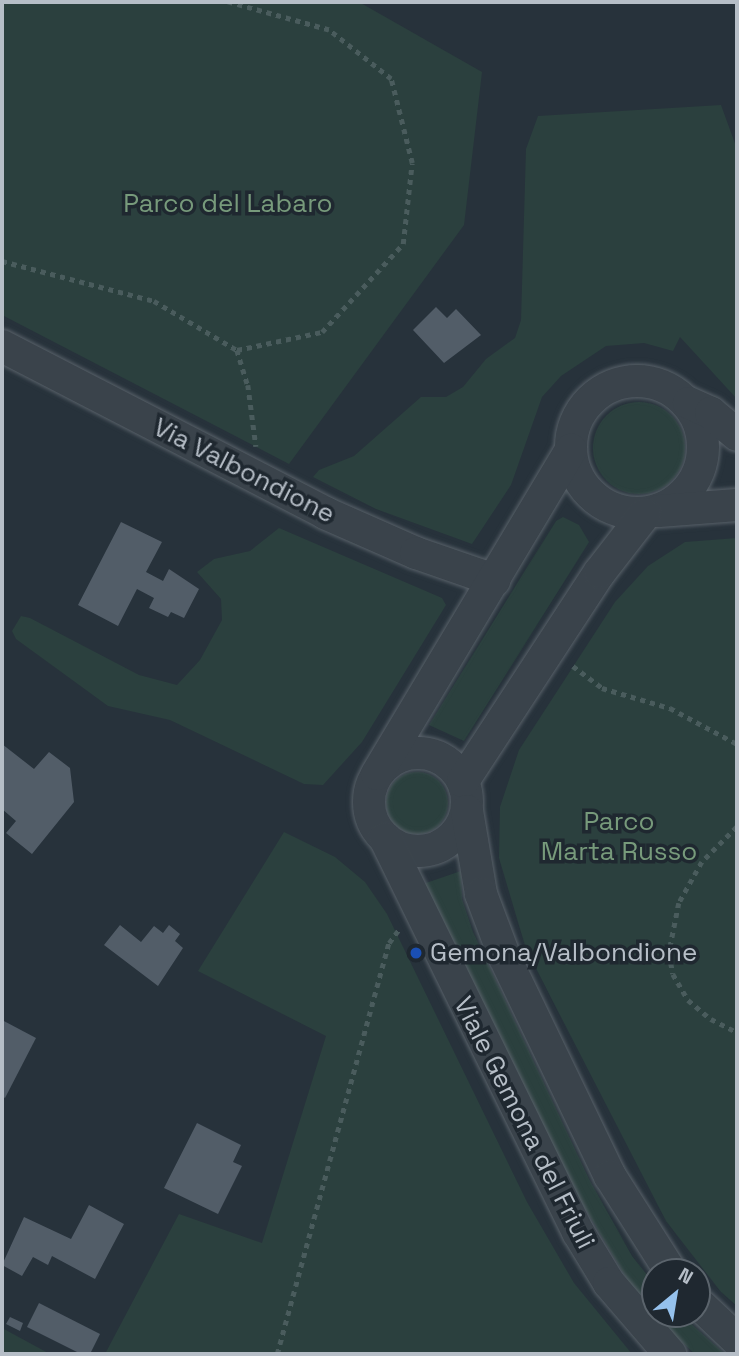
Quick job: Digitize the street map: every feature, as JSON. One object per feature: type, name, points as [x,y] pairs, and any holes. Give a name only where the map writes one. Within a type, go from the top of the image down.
[{"type":"street","name":"Via Valbondione","points":[[2,346],[325,513],[415,553],[494,580]]},
{"type":"street","points":[[689,403],[704,442],[700,469],[686,492],[652,512],[593,582],[465,796],[461,830],[435,849],[400,848],[384,838],[370,815],[368,801],[377,774],[570,450],[574,427],[585,406],[612,386],[635,381],[661,385],[711,413],[737,435]]},
{"type":"street","points":[[570,450],[576,472],[591,495],[621,512],[737,505]]},
{"type":"street","points":[[377,774],[389,762],[421,753],[439,757],[465,796]]},
{"type":"street","name":"Viale Gemona del Friuli","points":[[465,796],[481,894],[505,958],[610,1176],[662,1258]]},
{"type":"street","name":"Viale Gemona del Friuli","points":[[384,838],[421,918],[593,1259],[670,1354]]},
{"type":"street","points":[[711,1315],[737,1340]]},
{"type":"path","points":[[228,2],[329,30],[391,79],[412,163],[403,244],[322,332],[237,350]]},
{"type":"path","points":[[2,261],[155,301],[237,350],[248,385],[256,447]]},
{"type":"path","points":[[573,666],[602,688],[670,708],[737,744]]},
{"type":"path","points":[[737,827],[702,862],[679,903],[669,953],[673,974],[688,1000],[711,1019],[737,1032]]},
{"type":"path","points":[[277,1354],[389,943],[401,926],[421,918]]},
{"type":"green space","name":"Parco del Labaro","points":[[2,2],[359,2],[482,72],[464,225],[289,464],[2,315]]},
{"type":"green space","points":[[721,105],[737,149],[737,399],[680,337],[673,351],[644,343],[606,346],[561,376],[542,397],[511,485],[472,544],[376,509],[313,477],[319,470],[354,456],[421,397],[446,397],[463,387],[486,359],[515,338],[521,320],[526,149],[538,116]]},
{"type":"green space","points":[[639,402],[657,406],[671,416],[681,430],[685,448],[681,466],[671,480],[657,490],[639,494],[621,490],[607,480],[597,466],[593,448],[597,430],[607,416],[621,406]]},
{"type":"green space","points":[[563,517],[579,525],[589,542],[464,741],[429,725],[556,521]]},
{"type":"green space","points":[[279,528],[442,598],[446,605],[362,742],[323,785],[304,784],[170,720],[108,706],[16,639],[12,631],[21,616],[30,618],[139,675],[177,685],[200,660],[222,620],[221,599],[197,572],[214,559],[250,551]]},
{"type":"green space","name":"Parco Marta Russo","points":[[737,538],[737,1306],[711,1279],[711,1258],[695,1258],[666,1221],[526,949],[499,858],[500,807],[519,750],[615,602],[648,566],[685,542]]},
{"type":"green space","points":[[411,772],[423,772],[439,781],[446,791],[446,815],[439,825],[423,834],[411,834],[400,829],[391,820],[386,809],[386,797],[391,786],[400,777]]},
{"type":"green space","points":[[284,832],[335,857],[365,882],[387,914],[527,1202],[574,1283],[632,1354],[105,1354],[179,1214],[262,1243],[326,1036],[198,971]]},
{"type":"green space","points":[[461,871],[462,899],[473,932],[589,1179],[641,1267],[641,1299],[567,1178],[423,884]]},
{"type":"green space","points":[[2,1328],[50,1354],[2,1354]]},
{"type":"green space","points":[[666,1328],[696,1328],[725,1354],[695,1354]]},
{"type":"building","points":[[436,307],[447,318],[456,309],[481,335],[444,363],[413,330]]},
{"type":"building","points":[[121,522],[162,542],[146,572],[163,581],[169,569],[199,589],[184,618],[171,612],[168,617],[149,608],[154,598],[137,589],[118,626],[78,605]]},
{"type":"building","points":[[2,744],[34,769],[49,752],[70,768],[74,802],[32,854],[6,833],[16,821],[2,809]]},
{"type":"building","points":[[120,925],[141,942],[154,926],[163,933],[169,925],[180,934],[175,941],[183,948],[158,986],[104,945]]},
{"type":"building","points":[[2,1020],[36,1038],[5,1098],[2,1096]]},
{"type":"building","points":[[197,1123],[241,1145],[233,1162],[242,1166],[218,1214],[164,1188]]},
{"type":"building","points":[[89,1205],[124,1224],[95,1279],[52,1256],[48,1265],[33,1257],[22,1276],[2,1265],[24,1217],[71,1239]]},
{"type":"building","points":[[39,1303],[100,1334],[90,1354],[81,1354],[27,1327]]},
{"type":"building","points":[[10,1317],[23,1323],[20,1331],[6,1324]]},
{"type":"place","name":"Gemona/Valbondione","points":[[416,953]]}]
